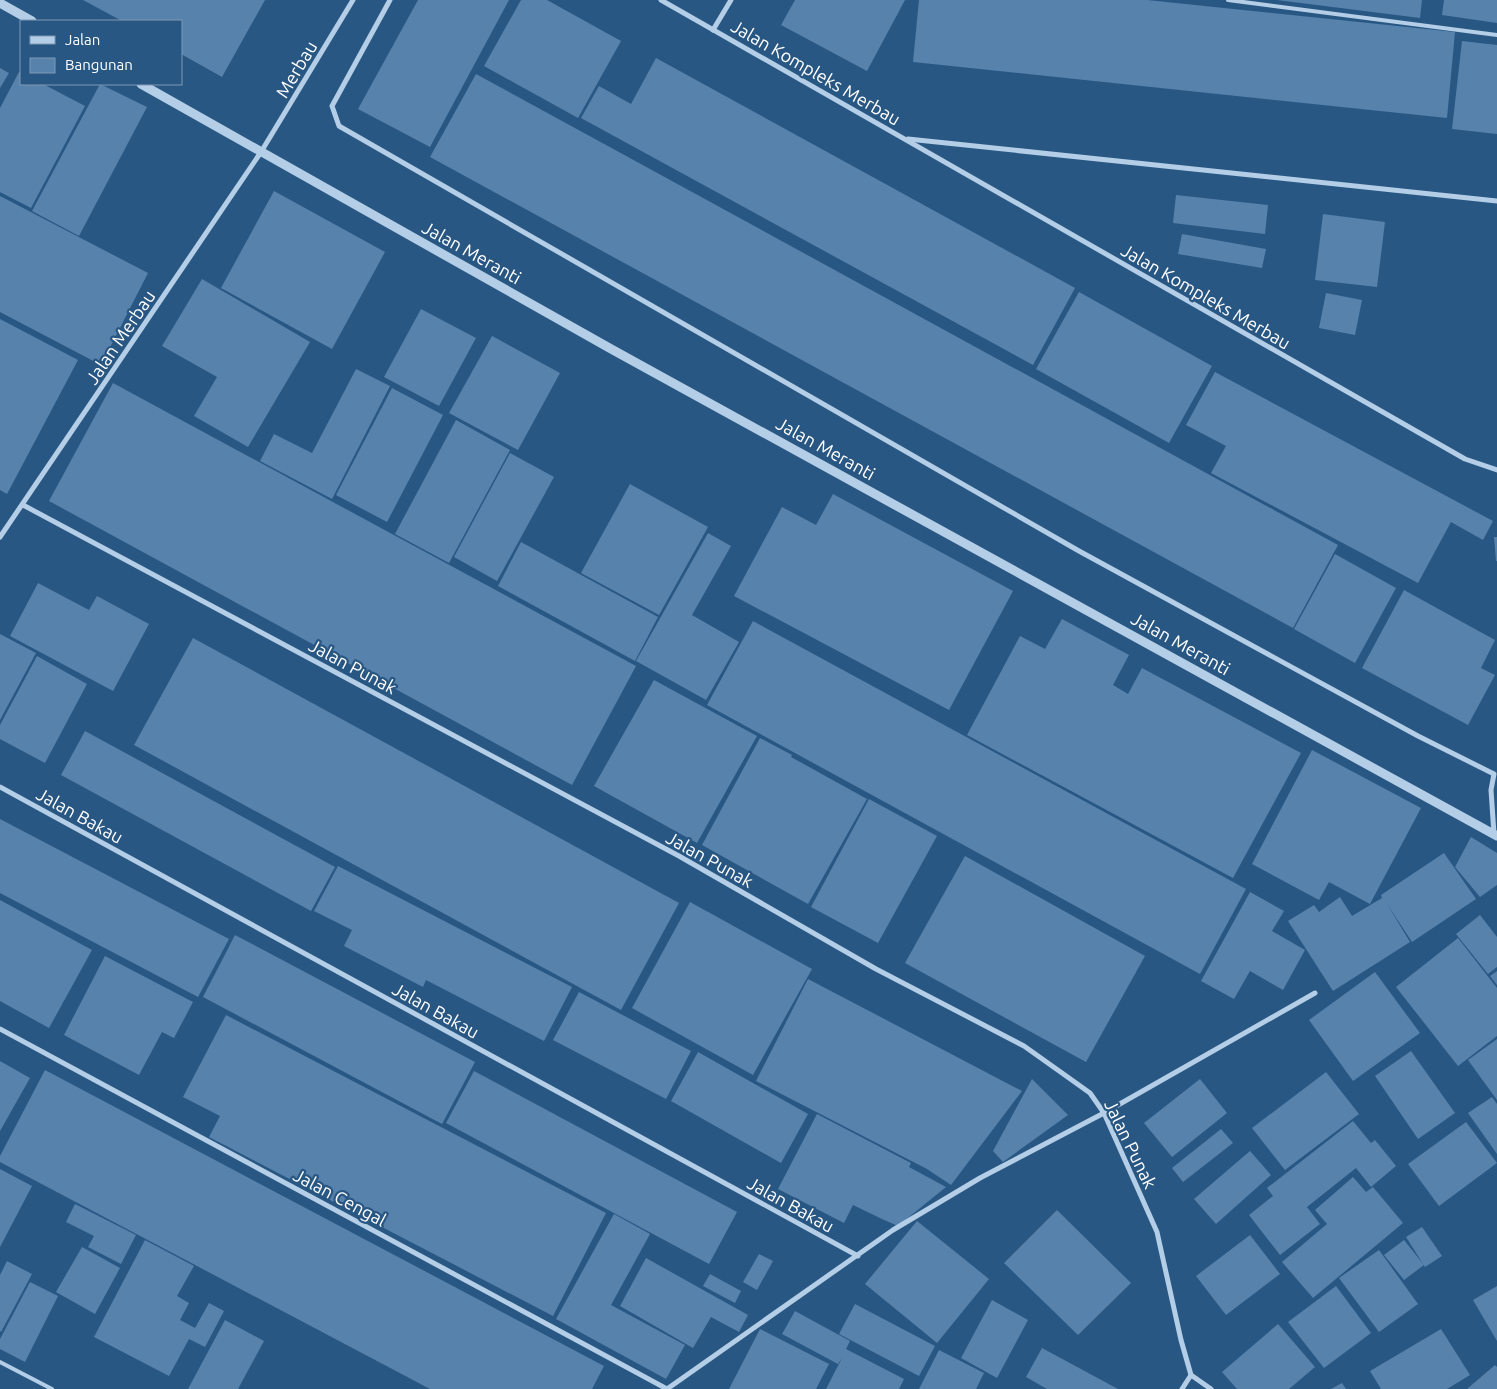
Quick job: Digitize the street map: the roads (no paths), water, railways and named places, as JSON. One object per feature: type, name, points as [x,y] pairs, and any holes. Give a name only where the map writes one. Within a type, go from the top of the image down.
[{"type":"street","name":"Merbau","points":[[261,152],[354,0]]},
{"type":"street","points":[[390,0],[332,106],[339,126],[1079,551],[1418,736],[1495,774],[1491,790],[1495,835]]},
{"type":"street","name":"Jalan Kompleks Merbau","points":[[661,0],[1465,459],[1497,470]]},
{"type":"street","points":[[713,30],[731,0]]},
{"type":"street","points":[[0,3],[30,20]]},
{"type":"street","name":"Jalan Meranti","points":[[143,85],[613,350],[1495,835]]},
{"type":"street","name":"Jalan Kompleks Merbau","points":[[905,139],[1497,201]]},
{"type":"street","name":"Jalan Merbau","points":[[0,537],[261,152]]},
{"type":"street","name":"Jalan Punak","points":[[23,504],[679,856],[876,969],[1024,1046],[1090,1093],[1104,1113],[1157,1232],[1181,1340],[1191,1375]]},
{"type":"street","name":"Jalan Bakau","points":[[0,787],[858,1256]]},
{"type":"street","points":[[667,1389],[893,1230],[980,1178],[1104,1113],[1315,993]]},
{"type":"street","name":"Jalan Cengal","points":[[0,1029],[667,1389]]},
{"type":"street","points":[[1182,1389],[1191,1375],[1211,1389]]},
{"type":"lane","points":[[1228,0],[1497,35]]},
{"type":"lane","points":[[0,1362],[52,1389]]}]
